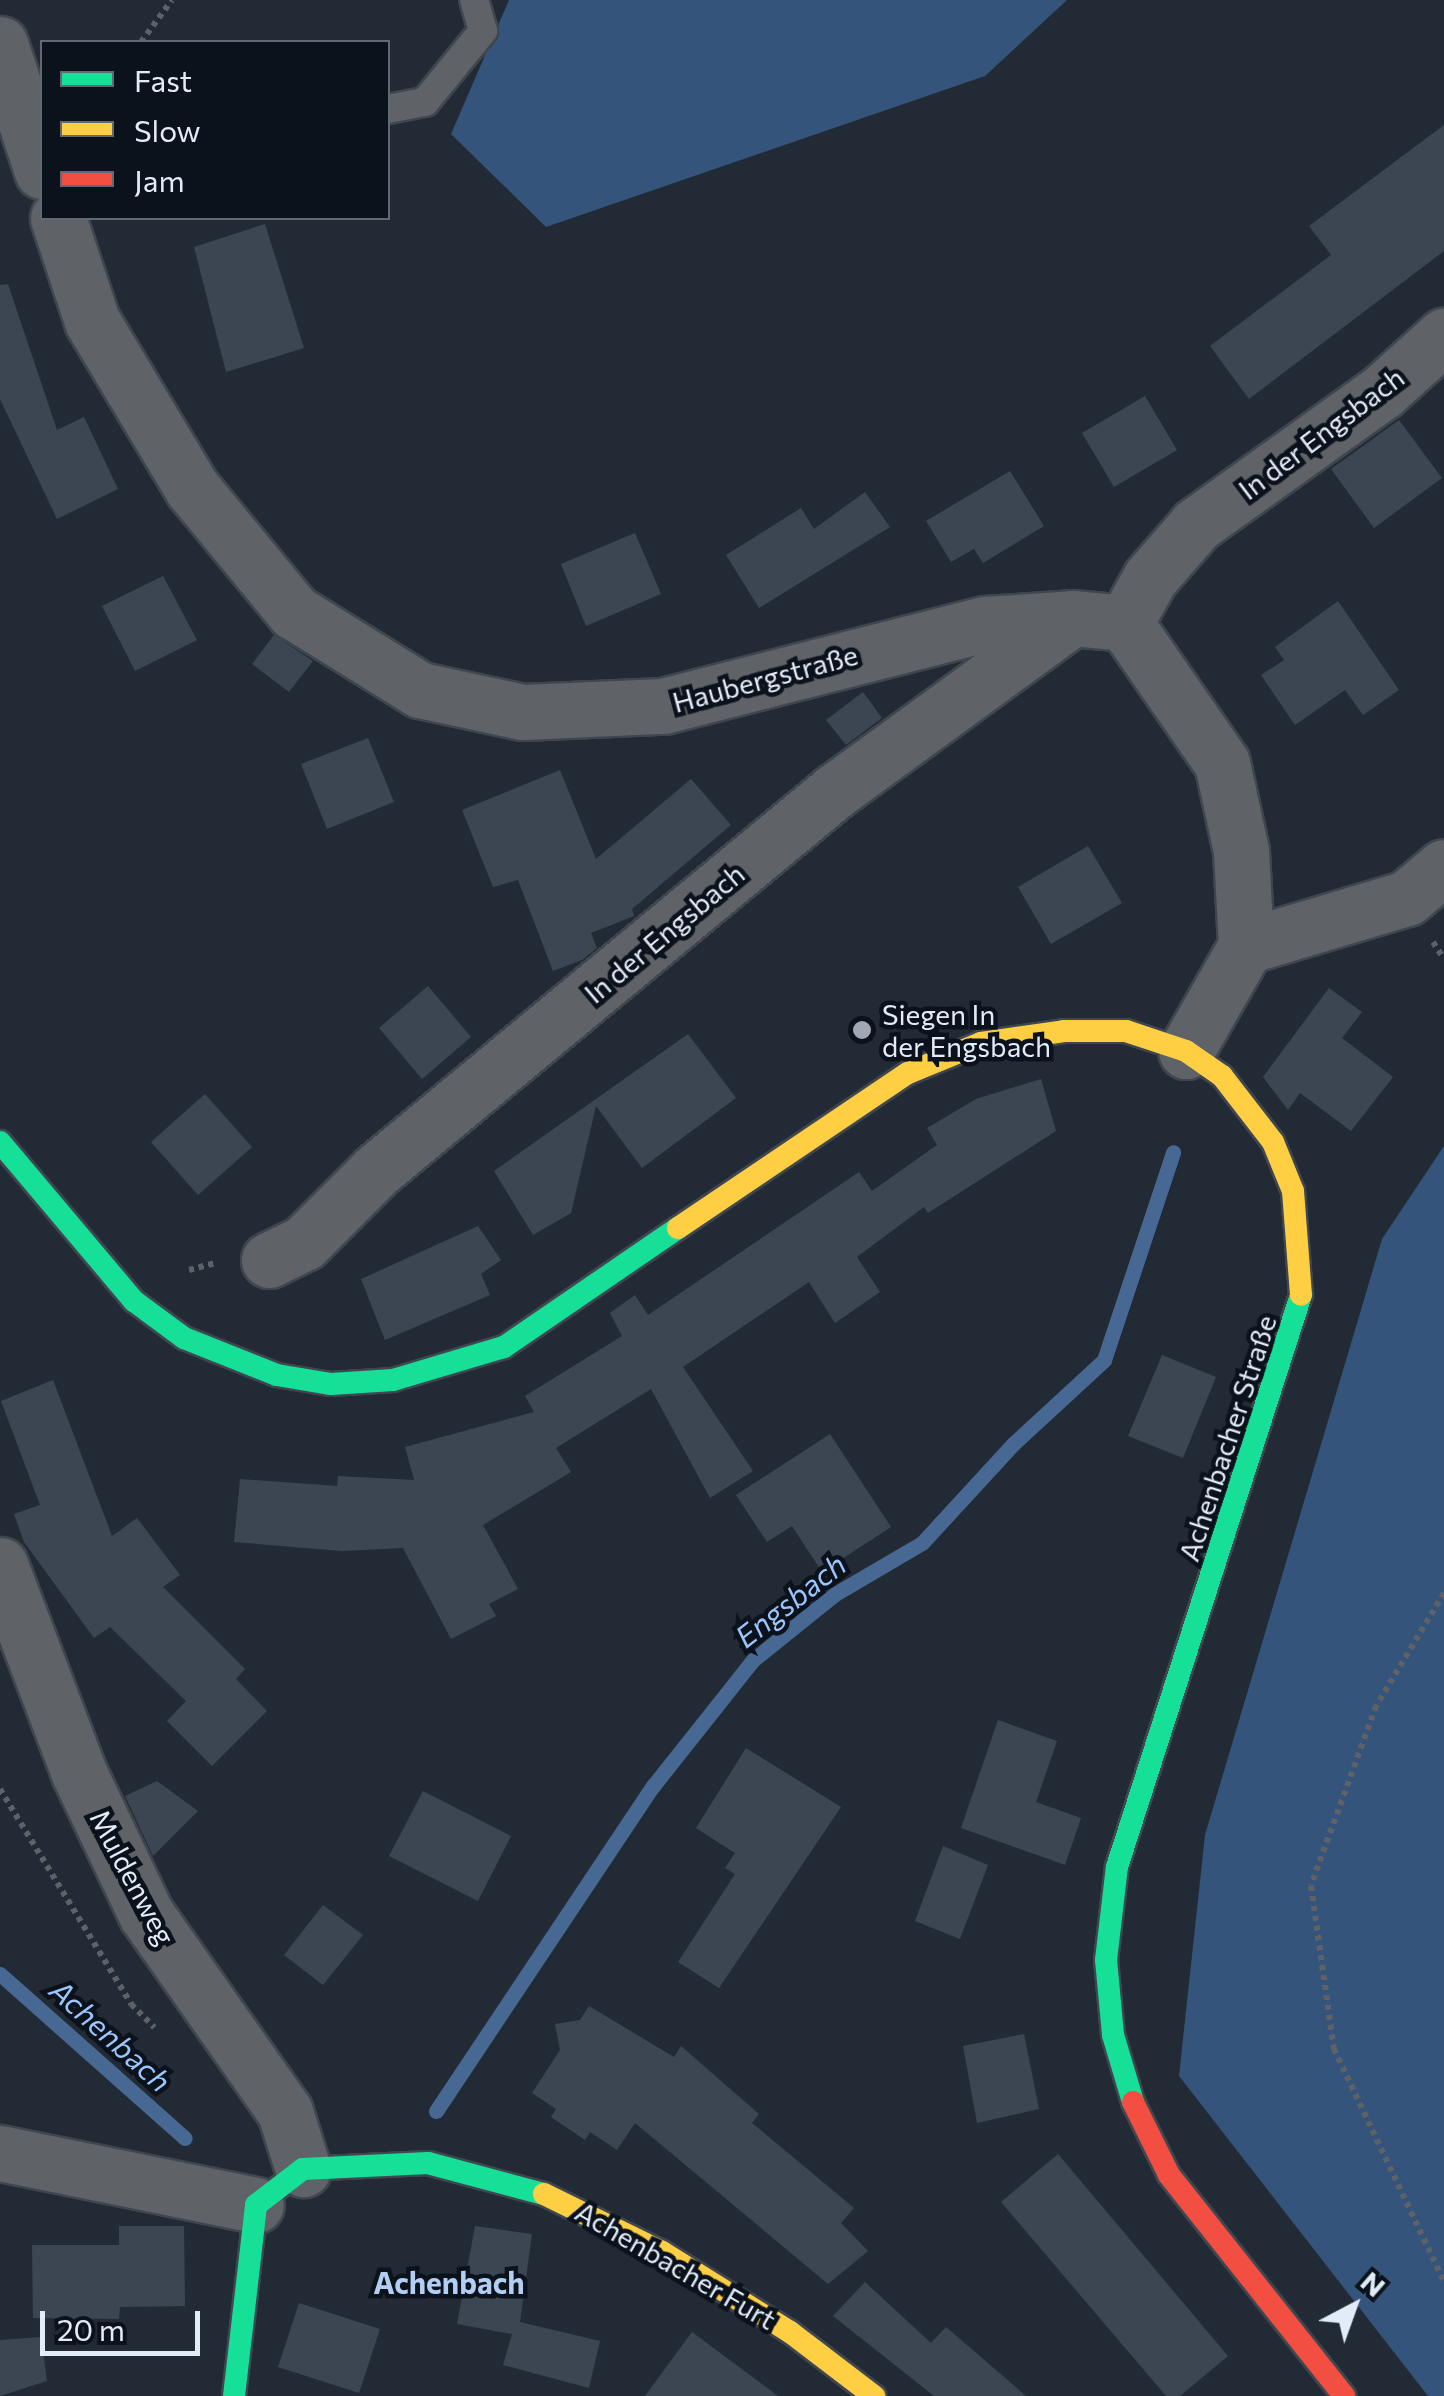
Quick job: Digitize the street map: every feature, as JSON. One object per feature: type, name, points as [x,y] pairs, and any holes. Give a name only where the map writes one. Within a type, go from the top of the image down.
[{"type":"main road","name":"Achenbacher Straße","points":[[0,1142],[134,1301],[184,1338],[276,1376],[330,1384],[393,1380],[504,1347],[847,1112],[944,1058],[981,1043],[1064,1031],[1126,1032],[1186,1051],[1240,1096],[1273,1142],[1300,1224],[1302,1304],[1117,1868],[1106,1960],[1113,2035],[1126,2088],[1169,2174],[1344,2396]]},
{"type":"main road","name":"Achenbacher Furt","points":[[303,2169],[428,2163],[557,2197],[662,2252],[790,2332],[874,2396]]},
{"type":"main road","points":[[234,2396],[256,2205],[303,2169]]},
{"type":"street","points":[[0,44],[40,165]]},
{"type":"street","name":"Haubergstraße","points":[[59,220],[92,321],[192,488],[294,612],[420,690],[523,712],[664,706],[985,624],[1098,620]]},
{"type":"street","name":"In der Engsbach","points":[[268,1260],[304,1243],[378,1170],[835,791],[1098,620],[1150,578],[1196,526],[1382,392],[1444,336]]},
{"type":"street","points":[[1098,620],[1222,763],[1241,851],[1246,946],[1186,1051]]},
{"type":"street","points":[[1246,946],[1407,898],[1444,867]]},
{"type":"street","name":"Muldenweg","points":[[0,1566],[79,1773],[146,1914],[285,2112],[303,2169]]},
{"type":"street","points":[[0,2153],[256,2205]]},
{"type":"lane","points":[[390,109],[425,102],[482,31],[474,0]]},
{"type":"path","points":[[142,40],[172,0]]},
{"type":"path","points":[[1444,1593],[1376,1706],[1311,1886],[1334,2049],[1444,2282]]},
{"type":"shaded area","points":[[509,0],[1067,0],[985,76],[546,227],[451,134]]},
{"type":"shaded area","points":[[1444,1146],[1444,2396],[1428,2396],[1179,2076],[1205,1835],[1382,1239]]},
{"type":"building","points":[[1444,125],[1444,251],[1249,399],[1210,346],[1331,255],[1309,226]]},
{"type":"building","points":[[265,224],[304,348],[226,372],[194,247]]},
{"type":"building","points":[[8,284],[57,430],[84,417],[118,489],[57,519],[0,399],[0,285]]},
{"type":"building","points":[[1145,396],[1177,450],[1114,487],[1082,433]]},
{"type":"building","points":[[1399,420],[1442,478],[1374,528],[1331,469]]},
{"type":"building","points":[[1010,471],[1044,526],[983,563],[974,549],[951,562],[926,521]]},
{"type":"building","points":[[865,492],[890,527],[759,608],[726,555],[801,508],[814,529]]},
{"type":"building","points":[[635,533],[661,594],[586,626],[561,564]]},
{"type":"building","points":[[163,576],[197,640],[135,671],[102,606]]},
{"type":"building","points":[[1338,601],[1399,690],[1363,715],[1345,690],[1295,725],[1261,675],[1284,660],[1275,647]]},
{"type":"building","points":[[274,635],[313,661],[289,692],[252,664]]},
{"type":"building","points":[[863,692],[882,718],[846,745],[826,720]]},
{"type":"building","points":[[368,738],[394,802],[327,829],[301,764]]},
{"type":"building","points":[[560,770],[596,859],[691,779],[731,825],[632,909],[634,916],[591,933],[597,948],[582,960],[553,971],[518,880],[493,887],[462,810]]},
{"type":"building","points":[[1088,846],[1122,903],[1051,944],[1018,887]]},
{"type":"building","points":[[428,986],[471,1037],[422,1079],[379,1028]]},
{"type":"building","points":[[1329,988],[1362,1012],[1342,1038],[1393,1077],[1351,1131],[1300,1093],[1288,1110],[1263,1077]]},
{"type":"building","points":[[688,1034],[736,1098],[642,1168],[596,1106],[571,1213],[533,1235],[494,1171]]},
{"type":"building","points":[[1041,1079],[1056,1131],[928,1213],[924,1207],[857,1257],[880,1292],[835,1323],[809,1282],[683,1367],[753,1471],[710,1498],[651,1389],[556,1448],[571,1472],[483,1525],[518,1589],[489,1604],[496,1616],[451,1639],[403,1548],[342,1551],[234,1542],[240,1479],[337,1486],[338,1476],[414,1480],[405,1447],[534,1412],[525,1396],[622,1336],[610,1313],[635,1295],[648,1315],[859,1172],[872,1191],[937,1145],[927,1128],[976,1099]]},
{"type":"building","points":[[205,1094],[252,1147],[198,1195],[151,1142]]},
{"type":"building","points":[[478,1226],[501,1260],[481,1274],[490,1295],[385,1340],[361,1279]]},
{"type":"building","points":[[1162,1355],[1216,1377],[1183,1458],[1128,1436]]},
{"type":"building","points":[[53,1380],[112,1536],[137,1518],[180,1575],[163,1587],[245,1669],[236,1679],[267,1711],[212,1766],[167,1721],[186,1701],[110,1627],[94,1638],[24,1542],[14,1514],[40,1505],[1,1401]]},
{"type":"building","points":[[830,1434],[891,1527],[822,1572],[792,1526],[767,1542],[736,1495]]},
{"type":"building","points":[[998,1720],[1057,1741],[1036,1802],[1081,1818],[1065,1865],[961,1828]]},
{"type":"building","points":[[746,1748],[841,1807],[719,1988],[678,1962],[735,1874],[725,1868],[735,1853],[696,1828]]},
{"type":"building","points":[[157,1781],[198,1811],[153,1856],[125,1796]]},
{"type":"building","points":[[423,1791],[511,1836],[478,1901],[389,1856]]},
{"type":"building","points":[[943,1846],[988,1865],[960,1939],[915,1921]]},
{"type":"building","points":[[323,1905],[363,1935],[323,1985],[284,1955]]},
{"type":"building","points":[[589,2006],[674,2057],[681,2046],[759,2114],[752,2123],[854,2208],[841,2223],[868,2251],[828,2284],[635,2123],[617,2150],[590,2132],[585,2140],[551,2117],[556,2109],[532,2093],[560,2050],[555,2024],[580,2020]]},
{"type":"building","points":[[1024,2034],[1039,2109],[977,2123],[963,2046]]},
{"type":"building","points":[[1058,2154],[1228,2356],[1180,2396],[1166,2396],[1001,2202]]},
{"type":"building","points":[[119,2226],[184,2226],[185,2306],[120,2307],[119,2319],[33,2318],[32,2245],[119,2245]]},
{"type":"building","points":[[475,2226],[532,2234],[520,2322],[600,2341],[589,2388],[503,2365],[512,2334],[457,2324]]},
{"type":"building","points":[[865,2282],[931,2343],[946,2327],[1026,2396],[934,2396],[833,2316]]},
{"type":"building","points":[[299,2303],[380,2329],[359,2393],[278,2367]]},
{"type":"building","points":[[692,2332],[778,2396],[645,2396]]},
{"type":"building","points":[[41,2337],[47,2381],[0,2396],[0,2340]]},
{"type":"waterway","name":"Engsbach","points":[[436,2111],[653,1786],[753,1660],[835,1594],[922,1543],[1013,1444],[1104,1360],[1173,1152]]},
{"type":"waterway","name":"Achenbach","points":[[0,1974],[185,2138]]},
{"type":"traffic: fast","points":[[0,1142],[134,1301],[184,1338],[277,1375],[331,1384],[393,1380],[504,1347],[678,1228]]},
{"type":"traffic: fast","points":[[1133,2102],[1113,2035],[1106,1960],[1117,1867],[1301,1295]]},
{"type":"traffic: fast","points":[[234,2396],[256,2205],[303,2169],[428,2163],[544,2194]]},
{"type":"traffic: slow","points":[[678,1228],[908,1073],[981,1043],[1064,1031],[1126,1031],[1186,1051],[1222,1076],[1273,1142],[1293,1191],[1301,1295]]},
{"type":"traffic: slow","points":[[544,2194],[662,2252],[790,2332],[874,2396]]},
{"type":"traffic: jam","points":[[1133,2102],[1169,2175],[1344,2396]]},
{"type":"place","name":"Siegen In der Engsbach","points":[[862,1030]]},
{"type":"district","name":"Achenbach","points":[[449,2282]]}]
